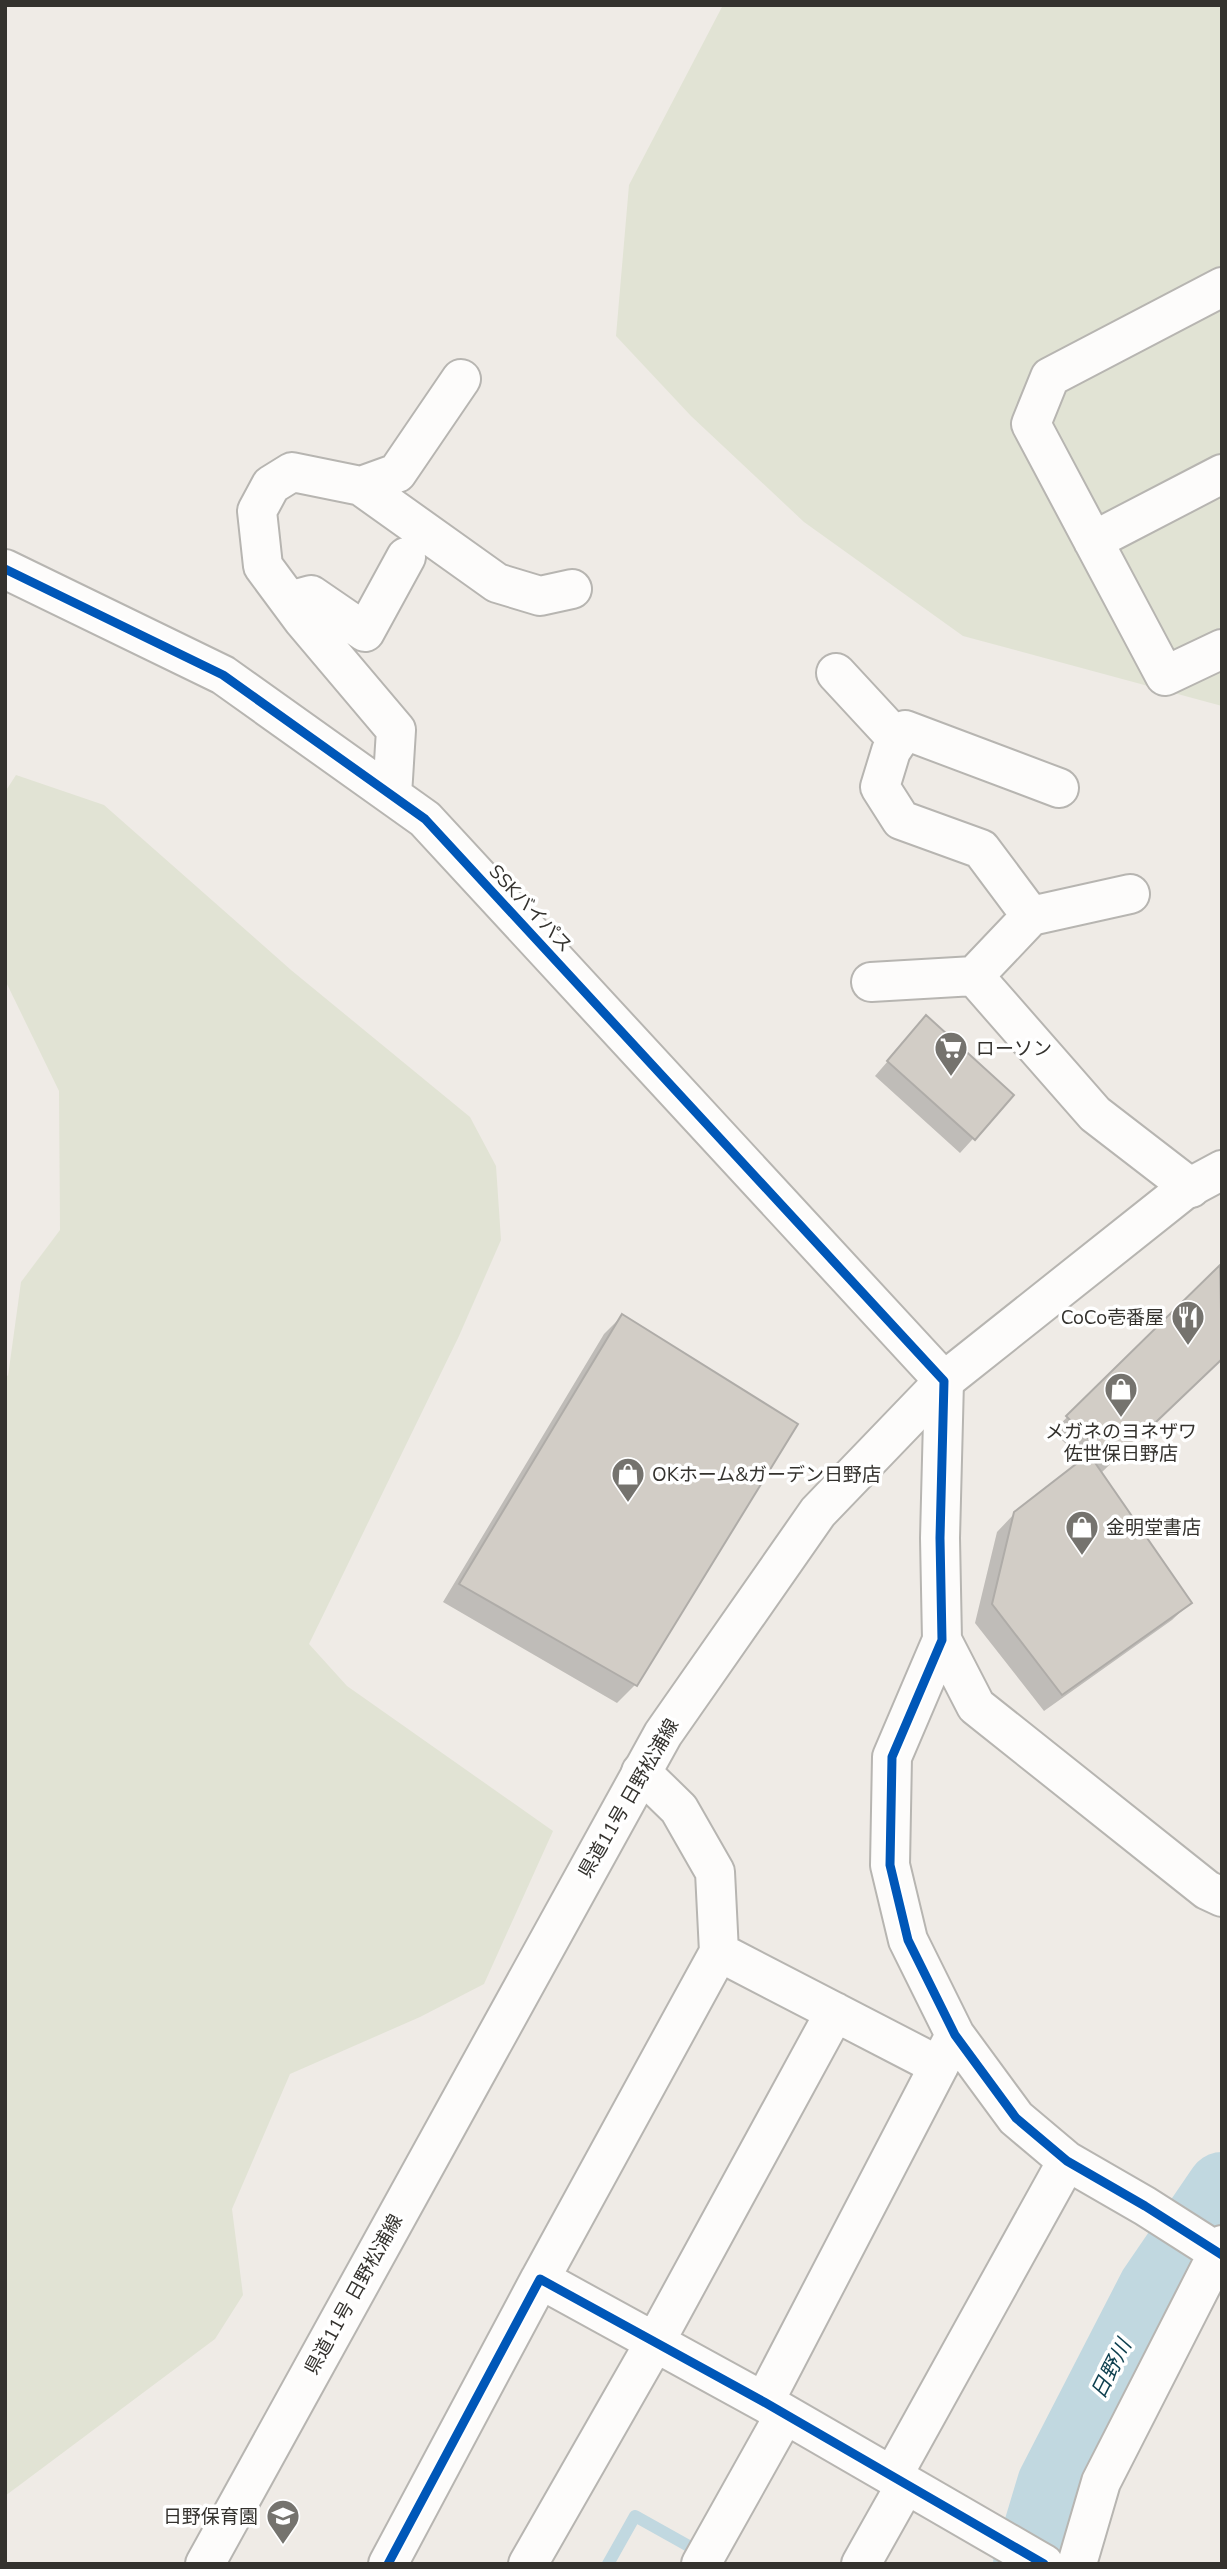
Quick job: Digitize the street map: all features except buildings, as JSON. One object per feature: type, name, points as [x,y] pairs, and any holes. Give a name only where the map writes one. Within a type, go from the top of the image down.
[{"type":"street","points":[[1222,287],[1049,377],[1031,424],[1165,676],[1222,649]]},
{"type":"street","points":[[361,486],[397,473],[461,379]]},
{"type":"street","points":[[392,795],[396,730],[263,566],[257,511],[271,485],[292,472],[361,486],[496,583],[540,596],[572,589]]},
{"type":"street","points":[[1093,541],[1222,474]]},
{"type":"street","points":[[289,601],[311,595],[365,632],[406,557]]},
{"type":"street","name":"SSKバイパス","points":[[5,569],[223,675],[425,819],[944,1381]]},
{"type":"street","points":[[836,673],[898,740]]},
{"type":"street","points":[[1031,916],[981,849],[901,820],[880,787],[891,751],[905,730],[1059,788]]},
{"type":"street","points":[[871,982],[974,976],[1031,916],[1130,894]]},
{"type":"street","points":[[974,976],[1095,1114],[1206,1179]]},
{"type":"street","name":"県道11号 日野松浦線","points":[[205,2564],[663,1734],[818,1512],[944,1381],[1183,1191],[1206,1179]]},
{"type":"street","points":[[701,2564],[947,2050],[908,1940],[890,1865],[892,1757],[942,1640],[940,1538],[944,1381]]},
{"type":"street","points":[[942,1640],[976,1706],[1214,1893]]},
{"type":"street","points":[[388,2564],[719,1952],[715,1872],[679,1809],[641,1772]]},
{"type":"street","points":[[719,1952],[835,2012],[947,2050],[1016,2118],[1068,2161],[1220,2251],[1101,2482],[1077,2564]]},
{"type":"street","points":[[528,2564],[655,2342],[835,2012]]},
{"type":"street","points":[[861,2564],[899,2480],[1068,2161]]},
{"type":"street","points":[[540,2279],[774,2408],[1044,2564]]},
{"type":"shaded area","points":[[723,5],[1222,5],[1222,706],[963,636],[804,522],[691,416],[616,336],[629,185]]},
{"type":"shaded area","points":[[16,775],[104,805],[291,970],[470,1117],[496,1166],[501,1240],[459,1336],[309,1644],[347,1686],[553,1831],[484,1984],[420,2017],[290,2074],[232,2209],[243,2295],[215,2339],[5,2496],[5,1374],[8,1376],[21,1282],[60,1230],[59,1091],[5,980],[5,792]]},
{"type":"waterway","name":"日野川","points":[[1028,2564],[1052,2484],[1153,2288],[1222,2187]]},
{"type":"waterway","name":"日野川","points":[[608,2564],[635,2516],[703,2554]]},
{"type":"cycle path","points":[[5,569],[223,675],[425,819],[944,1381],[940,1538],[942,1640],[892,1757],[890,1865],[908,1940],[955,2035],[1016,2118],[1067,2161],[1222,2255]]},
{"type":"cycle path","points":[[388,2564],[540,2279],[764,2402],[1044,2564]]},
{"type":"place","name":"ローソン","points":[[951,1078]]},
{"type":"place","name":"CoCo壱番屋","points":[[1188,1347]]},
{"type":"place","name":"メガネのヨネザワ 佐世保日野店","points":[[1121,1419]]},
{"type":"place","name":"OKホーム&ガーデン日野店","points":[[628,1504]]},
{"type":"place","name":"金明堂書店","points":[[1082,1557]]},
{"type":"place","name":"日野保育園","points":[[283,2546]]}]
